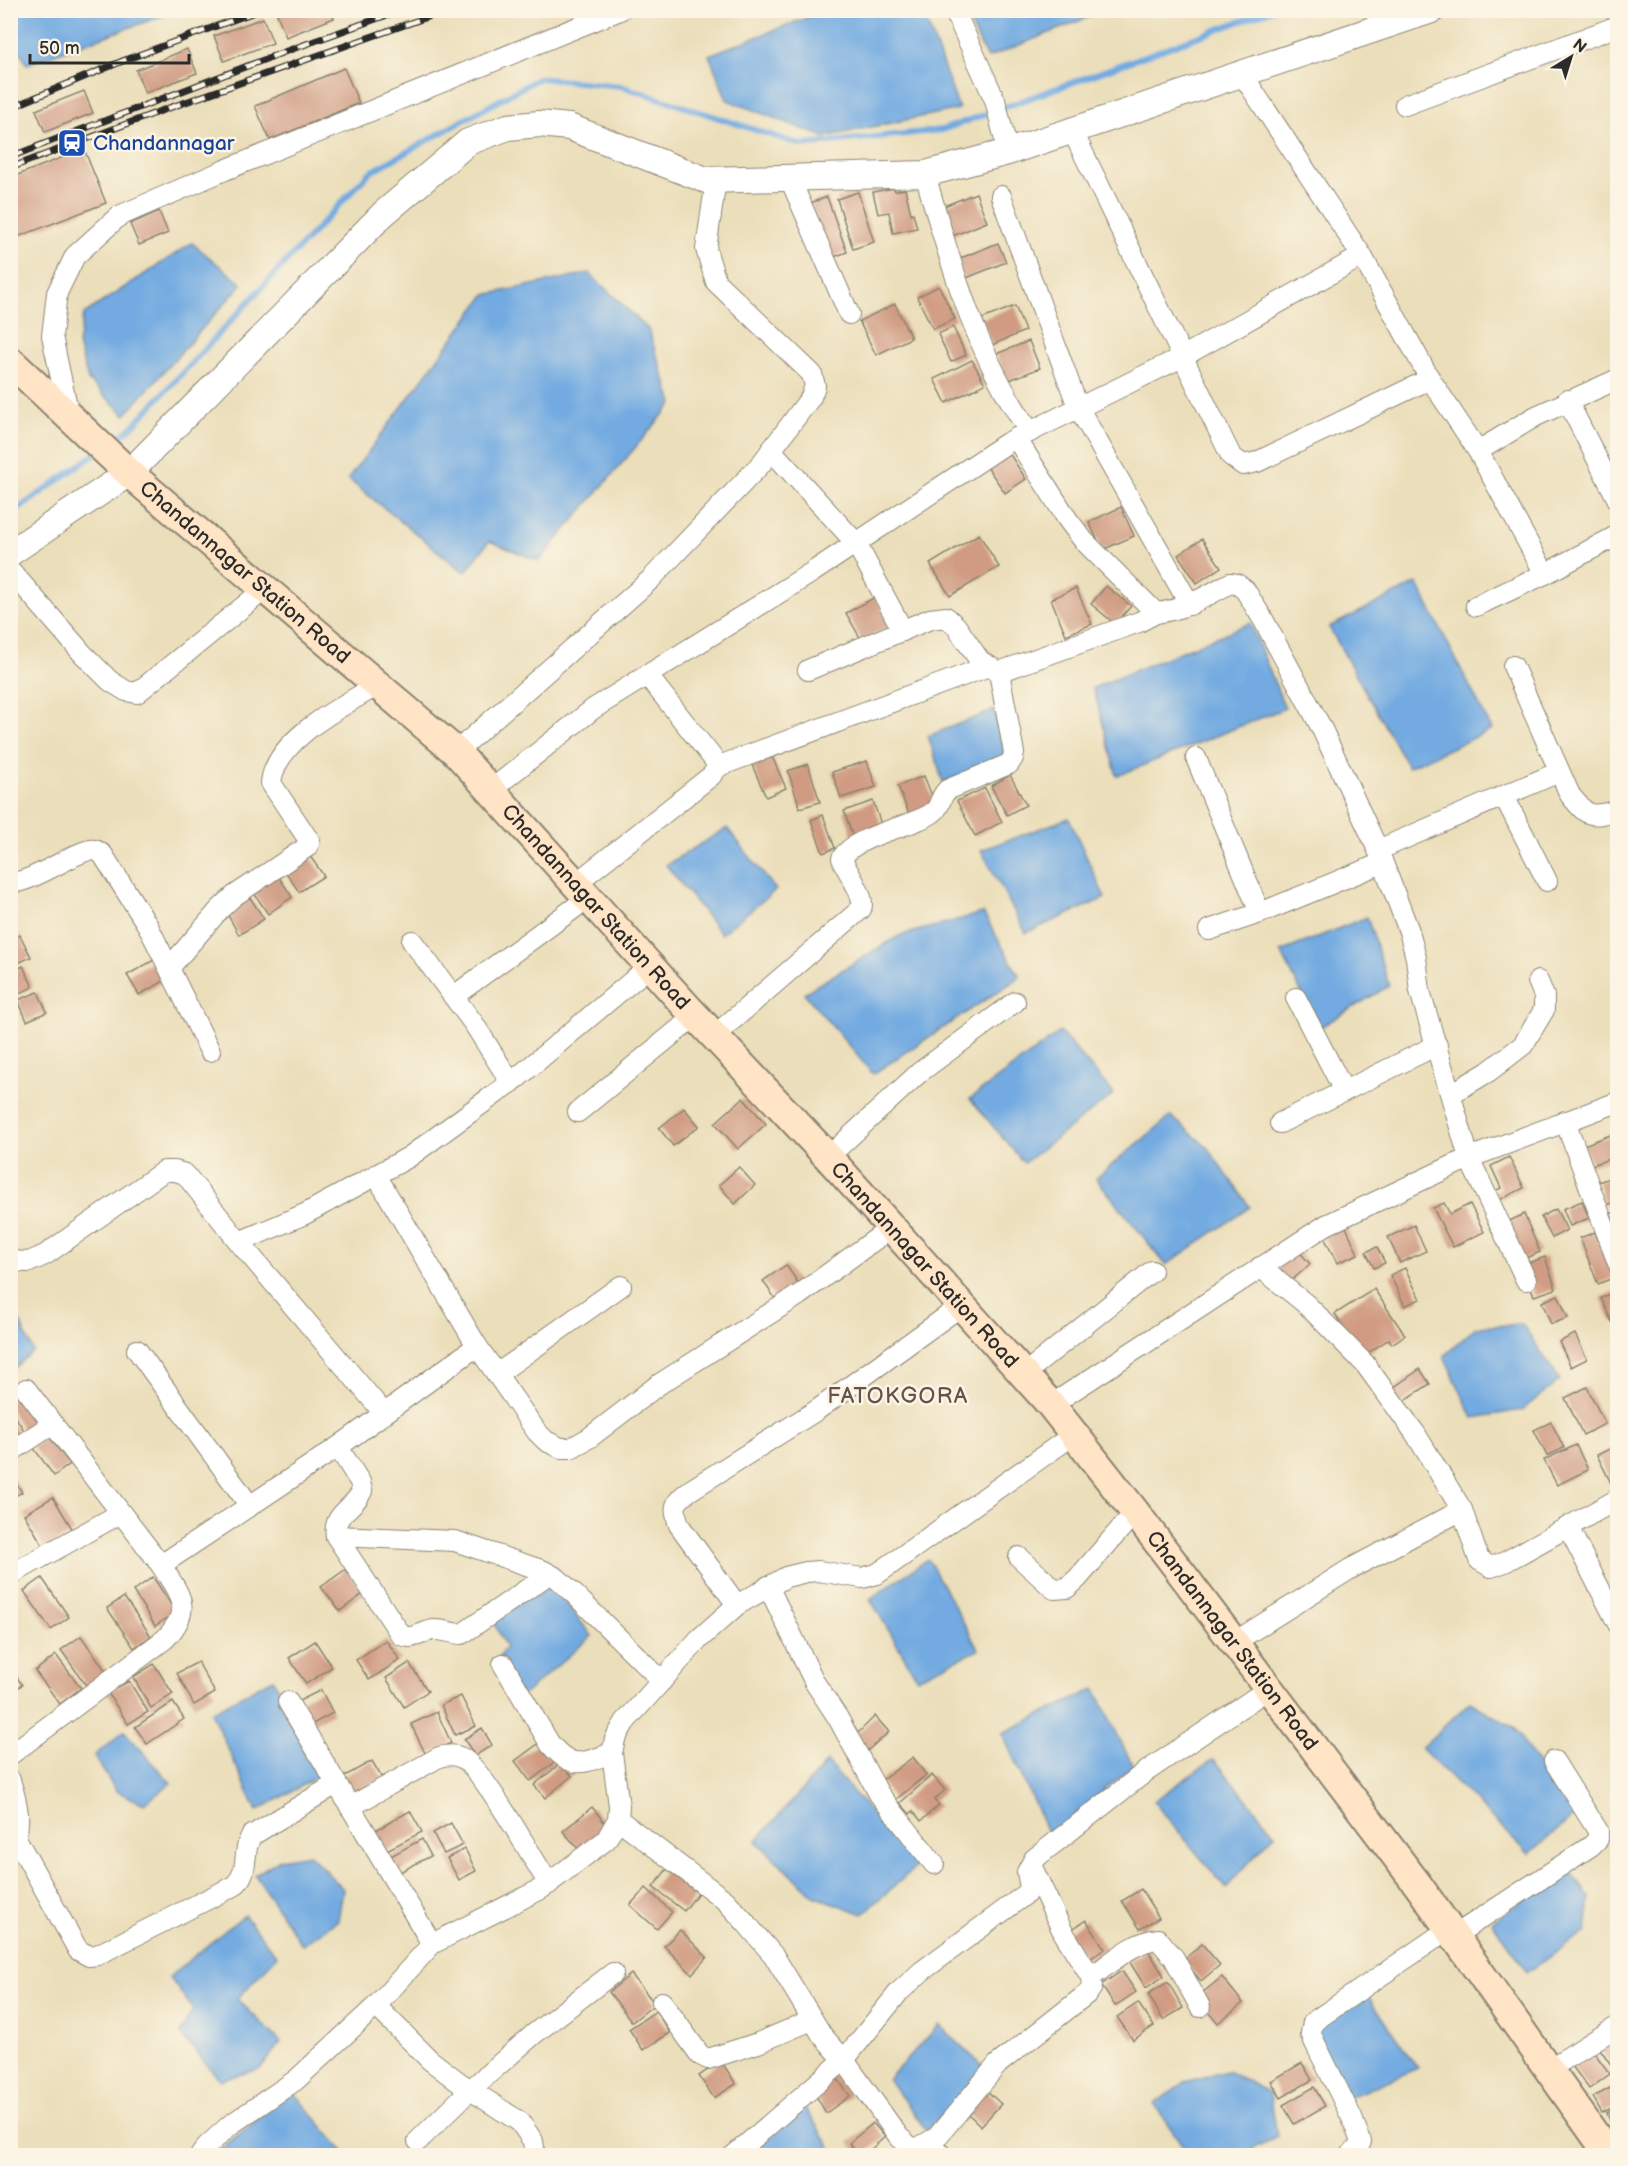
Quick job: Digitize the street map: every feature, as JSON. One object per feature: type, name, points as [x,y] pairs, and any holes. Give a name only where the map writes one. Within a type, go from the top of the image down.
[{"type":"main road","name":"Chandannagar Station Road","points":[[10,361],[113,458],[456,752],[695,1016],[828,1157],[1023,1375],[1135,1512],[1418,1885],[1610,2156]]},
{"type":"street","points":[[70,419],[52,336],[57,293],[75,256],[119,216],[225,170],[620,10]]},
{"type":"street","points":[[954,10],[995,100],[1008,152]]},
{"type":"street","points":[[10,554],[383,214],[468,142],[508,127],[539,124],[569,127],[706,180],[790,180],[925,174],[1008,152],[1432,10]]},
{"type":"street","points":[[1405,105],[1617,26]]},
{"type":"street","points":[[1242,74],[1362,256],[1430,379],[1478,452],[1545,574]]},
{"type":"street","points":[[1072,130],[1231,456],[1243,465],[1257,462],[1430,379]]},
{"type":"street","points":[[925,174],[962,299],[1023,435],[1083,541],[1156,613]]},
{"type":"street","points":[[456,752],[650,580],[761,464],[811,398],[815,386],[812,374],[716,282],[706,249],[716,180]]},
{"type":"street","points":[[790,180],[849,314]]},
{"type":"street","points":[[1001,196],[1078,407],[1190,605]]},
{"type":"street","points":[[491,790],[593,709],[1023,435],[1182,357],[1362,256]]},
{"type":"street","points":[[1478,452],[1536,416],[1617,379]]},
{"type":"street","points":[[1567,400],[1617,500]]},
{"type":"street","points":[[771,450],[856,543],[903,631]]},
{"type":"street","points":[[1476,606],[1545,574],[1617,535]]},
{"type":"street","points":[[10,570],[83,654],[110,681],[126,691],[137,693],[265,589]]},
{"type":"street","points":[[454,996],[582,891],[711,776],[719,766],[994,669],[1139,622],[1156,613],[1190,605],[1230,583],[1237,584],[1245,590],[1264,621],[1321,727],[1380,857],[1409,931],[1416,958],[1420,991],[1469,1158],[1526,1280]]},
{"type":"street","points":[[714,1036],[861,909],[863,904],[861,896],[842,858],[845,852],[869,838],[928,816],[939,807],[942,795],[947,790],[1009,764],[1014,758],[994,669],[980,661],[956,626],[946,617],[930,619],[808,670]]},
{"type":"street","points":[[1513,666],[1570,795],[1583,810],[1596,816],[1617,810]]},
{"type":"street","points":[[647,675],[719,766]]},
{"type":"street","points":[[170,968],[220,909],[234,896],[307,847],[310,841],[271,783],[272,772],[293,743],[309,729],[378,685]]},
{"type":"street","points":[[1196,758],[1260,913]]},
{"type":"street","points":[[1209,930],[1260,913],[1559,772]]},
{"type":"street","points":[[1504,796],[1546,881]]},
{"type":"street","points":[[10,883],[37,877],[86,851],[95,850],[104,855],[148,926],[210,1050]]},
{"type":"street","points":[[412,941],[474,1024],[511,1083]]},
{"type":"street","points":[[239,1242],[305,1214],[409,1157],[511,1083],[650,966]]},
{"type":"street","points":[[1451,1094],[1488,1072],[1523,1045],[1544,1010],[1545,996],[1538,981]]},
{"type":"street","points":[[1296,998],[1344,1091]]},
{"type":"street","points":[[828,1157],[920,1072],[1015,1002]]},
{"type":"street","points":[[578,1112],[695,1016]]},
{"type":"street","points":[[1280,1123],[1437,1046]]},
{"type":"street","points":[[1050,1406],[1326,1225],[1469,1158],[1617,1102]]},
{"type":"street","points":[[1565,1121],[1617,1263]]},
{"type":"street","points":[[10,1261],[29,1262],[45,1255],[164,1171],[185,1174],[239,1242],[383,1412]]},
{"type":"street","points":[[376,1175],[477,1346],[537,1432],[546,1441],[561,1448],[571,1448],[589,1438],[658,1385],[799,1295],[891,1228]]},
{"type":"street","points":[[1260,1267],[1306,1305],[1365,1364],[1415,1432],[1462,1510],[1479,1560],[1491,1567],[1505,1562],[1617,1499]]},
{"type":"street","points":[[1023,1375],[1152,1271]]},
{"type":"street","points":[[497,1374],[621,1286]]},
{"type":"street","points":[[737,1605],[679,1525],[674,1511],[677,1501],[688,1491],[817,1410],[961,1306]]},
{"type":"street","points":[[161,1565],[338,1447],[383,1412],[477,1346]]},
{"type":"street","points":[[137,1350],[250,1506]]},
{"type":"street","points":[[10,1755],[165,1639],[177,1626],[183,1611],[178,1592],[161,1565],[26,1389]]},
{"type":"street","points":[[10,1452],[53,1424]]},
{"type":"street","points":[[200,2156],[207,2146],[230,2125],[296,2080],[376,2006],[432,1944],[549,1884],[606,1840],[618,1820],[619,1806],[612,1753],[615,1739],[626,1722],[699,1639],[737,1605],[768,1586],[806,1572],[818,1571],[862,1578],[877,1574],[1073,1435]]},
{"type":"street","points":[[338,1447],[360,1482],[362,1491],[359,1498],[339,1518],[334,1527],[336,1536],[401,1635],[406,1638],[433,1630],[462,1634],[549,1574]]},
{"type":"street","points":[[1233,1643],[1350,1569],[1462,1510]]},
{"type":"street","points":[[1019,1557],[1054,1589],[1067,1588],[1095,1560],[1135,1512]]},
{"type":"street","points":[[10,1575],[122,1513]]},
{"type":"street","points":[[1568,1527],[1617,1624]]},
{"type":"street","points":[[336,1536],[455,1541],[549,1574],[569,1589],[662,1681]]},
{"type":"street","points":[[768,1586],[815,1683],[838,1718],[879,1794],[934,1864]]},
{"type":"street","points":[[503,1664],[558,1754],[576,1763],[612,1753]]},
{"type":"street","points":[[733,2156],[844,2060],[900,1992],[922,1971],[1026,1894],[1030,1888],[1027,1872],[1034,1859],[1144,1773],[1268,1689]]},
{"type":"street","points":[[288,1702],[432,1944]]},
{"type":"street","points":[[350,1807],[440,1757],[452,1755],[463,1758],[471,1765],[493,1796],[549,1884]]},
{"type":"street","points":[[1356,2153],[1360,2142],[1352,2118],[1314,2041],[1311,2033],[1313,2022],[1591,1846],[1598,1839],[1598,1831],[1554,1761]]},
{"type":"street","points":[[10,1780],[18,1807],[14,1841],[78,1950],[89,1956],[97,1955],[234,1886],[242,1879],[245,1871],[245,1847],[251,1836],[336,1784]]},
{"type":"street","points":[[618,1820],[726,1901],[774,1956],[822,2035],[844,2060],[899,2137],[914,2150],[936,2149],[937,2137],[999,2064],[1088,1993],[1092,1987],[1091,1977],[1063,1932],[1030,1865]]},
{"type":"street","points":[[1091,1977],[1137,1945],[1158,1939],[1174,1958],[1200,2007]]},
{"type":"street","points":[[418,2140],[470,2090],[534,2034],[613,1973]]},
{"type":"street","points":[[662,2002],[700,2055],[708,2059],[758,2043],[812,2020]]},
{"type":"street","points":[[376,2006],[430,2060],[470,2090],[520,2122],[534,2141],[535,2156]]},
{"type":"street","points":[[1549,2070],[1617,2026]]},
{"type":"water","points":[[827,10],[923,11],[959,109],[824,137],[727,100],[709,55]]},
{"type":"water","points":[[10,11],[176,11],[27,64],[11,36]]},
{"type":"water","points":[[964,11],[1104,11],[987,58]]},
{"type":"water","points":[[192,243],[242,284],[125,415],[88,380],[78,344],[84,314]]},
{"type":"water","points":[[589,273],[648,329],[673,403],[539,561],[489,541],[465,573],[348,479],[485,295]]},
{"type":"water","points":[[1417,583],[1492,730],[1408,767],[1329,627]]},
{"type":"water","points":[[1250,623],[1285,708],[1117,776],[1093,688]]},
{"type":"water","points":[[994,710],[1006,759],[943,782],[928,736]]},
{"type":"water","points":[[1069,818],[1105,898],[1026,933],[981,850]]},
{"type":"water","points":[[727,828],[776,890],[721,934],[666,865]]},
{"type":"water","points":[[983,913],[1020,977],[873,1074],[804,993],[899,936]]},
{"type":"water","points":[[1367,917],[1389,986],[1319,1028],[1281,952]]},
{"type":"water","points":[[1060,1032],[1114,1094],[1024,1163],[970,1099]]},
{"type":"water","points":[[1171,1116],[1207,1147],[1250,1207],[1166,1265],[1096,1178]]},
{"type":"water","points":[[11,1302],[33,1351],[10,1371]]},
{"type":"water","points":[[1522,1324],[1560,1380],[1522,1410],[1473,1418],[1444,1356],[1476,1327]]},
{"type":"water","points":[[928,1559],[979,1650],[917,1678],[870,1599]]},
{"type":"water","points":[[549,1581],[592,1636],[521,1697],[495,1662],[506,1647],[492,1619]]},
{"type":"water","points":[[273,1679],[319,1776],[257,1811],[211,1712]]},
{"type":"water","points":[[1095,1689],[1133,1766],[1049,1836],[1002,1733]]},
{"type":"water","points":[[1470,1702],[1513,1727],[1574,1816],[1529,1854],[1421,1748]]},
{"type":"water","points":[[124,1731],[171,1783],[144,1804],[116,1791],[94,1756]]},
{"type":"water","points":[[1214,1759],[1275,1834],[1226,1888],[1153,1801]]},
{"type":"water","points":[[827,1762],[917,1866],[863,1914],[814,1896],[756,1841]]},
{"type":"water","points":[[309,1854],[343,1889],[338,1920],[302,1945],[255,1875],[280,1859]]},
{"type":"water","points":[[1569,1869],[1590,1898],[1586,1932],[1527,1972],[1492,1922]]},
{"type":"water","points":[[244,1915],[277,1956],[237,1999],[281,2042],[260,2069],[220,2080],[180,2034],[193,2009],[169,1977]]},
{"type":"water","points":[[1365,1992],[1418,2068],[1345,2099],[1298,2036]]},
{"type":"water","points":[[939,2025],[986,2069],[927,2131],[888,2079]]},
{"type":"water","points":[[1227,2071],[1270,2093],[1277,2136],[1241,2155],[1189,2155],[1154,2104],[1185,2082]]},
{"type":"water","points":[[292,2091],[347,2155],[212,2156]]},
{"type":"water","points":[[802,2104],[836,2155],[729,2156]]},
{"type":"building","points":[[286,10],[331,10],[334,18],[286,37],[277,14]]},
{"type":"building","points":[[263,18],[273,43],[224,61],[214,36]]},
{"type":"building","points":[[187,49],[197,73],[145,93],[136,70]]},
{"type":"building","points":[[344,68],[359,103],[270,140],[255,106]]},
{"type":"building","points":[[84,91],[93,113],[45,132],[36,110]]},
{"type":"building","points":[[84,149],[106,203],[10,240],[10,178]]},
{"type":"building","points":[[894,188],[895,191],[905,189],[917,228],[893,233],[889,212],[878,214],[873,192]]},
{"type":"building","points":[[858,192],[874,242],[853,249],[837,199]]},
{"type":"building","points":[[976,193],[987,222],[950,237],[939,208]]},
{"type":"building","points":[[827,197],[847,252],[831,258],[810,203]]},
{"type":"building","points":[[159,211],[168,233],[139,245],[130,224]]},
{"type":"building","points":[[998,243],[1006,262],[964,279],[956,260]]},
{"type":"building","points":[[939,286],[955,319],[933,329],[917,297]]},
{"type":"building","points":[[895,304],[911,338],[876,355],[859,321]]},
{"type":"building","points":[[1015,306],[1025,331],[992,345],[982,319]]},
{"type":"building","points":[[953,327],[966,355],[951,362],[938,334]]},
{"type":"building","points":[[1029,341],[1040,368],[1007,381],[996,354]]},
{"type":"building","points":[[972,360],[985,384],[946,403],[934,379]]},
{"type":"building","points":[[1007,450],[1026,479],[1005,493],[985,464]]},
{"type":"building","points":[[1121,507],[1134,536],[1102,550],[1089,522]]},
{"type":"building","points":[[979,534],[999,567],[950,596],[930,564]]},
{"type":"building","points":[[1202,539],[1221,567],[1197,583],[1178,555]]},
{"type":"building","points":[[1106,586],[1131,606],[1115,624],[1091,604]]},
{"type":"building","points":[[1076,588],[1092,624],[1066,635],[1051,599]]},
{"type":"building","points":[[875,597],[891,625],[862,641],[846,613]]},
{"type":"building","points":[[769,750],[786,788],[766,797],[749,758]]},
{"type":"building","points":[[867,761],[876,787],[841,798],[832,772]]},
{"type":"building","points":[[808,764],[820,802],[800,808],[788,771]]},
{"type":"building","points":[[1010,775],[1026,805],[1007,815],[991,786]]},
{"type":"building","points":[[924,776],[936,806],[910,817],[898,786]]},
{"type":"building","points":[[985,788],[1002,822],[975,836],[957,801]]},
{"type":"building","points":[[873,801],[882,827],[853,837],[844,811]]},
{"type":"building","points":[[823,815],[835,848],[823,853],[811,820]]},
{"type":"building","points":[[307,852],[324,876],[299,892],[283,868]]},
{"type":"building","points":[[275,871],[292,897],[268,914],[250,887]]},
{"type":"building","points":[[247,893],[264,919],[239,935],[225,910]]},
{"type":"building","points":[[20,935],[31,957],[10,967],[10,940]]},
{"type":"building","points":[[154,960],[166,980],[139,995],[127,975]]},
{"type":"building","points":[[23,966],[33,987],[10,998],[10,972]]},
{"type":"building","points":[[38,992],[47,1012],[27,1021],[18,1000]]},
{"type":"building","points":[[743,1098],[766,1124],[738,1149],[715,1123]]},
{"type":"building","points":[[684,1108],[699,1126],[673,1146],[659,1128]]},
{"type":"building","points":[[1613,1134],[1618,1145],[1618,1156],[1592,1165],[1584,1145]]},
{"type":"building","points":[[1509,1157],[1524,1188],[1497,1201],[1493,1192],[1501,1188],[1491,1166]]},
{"type":"building","points":[[739,1167],[755,1185],[735,1204],[719,1185]]},
{"type":"building","points":[[1618,1175],[1618,1202],[1604,1205],[1598,1182]]},
{"type":"building","points":[[1582,1201],[1589,1218],[1570,1226],[1563,1209]]},
{"type":"building","points":[[1444,1203],[1450,1214],[1470,1204],[1484,1232],[1453,1247],[1433,1208]]},
{"type":"building","points":[[1556,1209],[1567,1230],[1552,1238],[1541,1217]]},
{"type":"building","points":[[1618,1211],[1618,1240],[1605,1215]]},
{"type":"building","points":[[1524,1214],[1540,1252],[1521,1260],[1503,1224]]},
{"type":"building","points":[[1414,1225],[1426,1251],[1400,1263],[1388,1237]]},
{"type":"building","points":[[1346,1227],[1358,1254],[1337,1263],[1324,1237]]},
{"type":"building","points":[[1595,1232],[1613,1278],[1598,1284],[1580,1238]]},
{"type":"building","points":[[1377,1247],[1385,1263],[1374,1268],[1366,1252]]},
{"type":"building","points":[[1297,1249],[1310,1264],[1288,1284],[1275,1270]]},
{"type":"building","points":[[1545,1257],[1556,1289],[1534,1296],[1523,1265]]},
{"type":"building","points":[[786,1265],[799,1284],[776,1300],[763,1281]]},
{"type":"building","points":[[1405,1268],[1420,1299],[1405,1306],[1390,1275]]},
{"type":"building","points":[[1374,1289],[1405,1335],[1392,1344],[1389,1339],[1362,1357],[1335,1314]]},
{"type":"building","points":[[1616,1291],[1618,1320],[1612,1322],[1601,1298]]},
{"type":"building","points":[[1558,1295],[1568,1318],[1551,1324],[1542,1302]]},
{"type":"building","points":[[1575,1334],[1587,1359],[1571,1367],[1559,1342]]},
{"type":"building","points":[[1420,1369],[1430,1384],[1399,1404],[1390,1390]]},
{"type":"building","points":[[1587,1387],[1605,1424],[1583,1435],[1565,1398]]},
{"type":"building","points":[[23,1390],[45,1427],[28,1437],[10,1408],[10,1397]]},
{"type":"building","points":[[10,1421],[21,1439],[10,1445]]},
{"type":"building","points":[[1551,1422],[1564,1448],[1547,1456],[1534,1430]]},
{"type":"building","points":[[48,1435],[70,1464],[54,1476],[33,1447]]},
{"type":"building","points":[[1576,1445],[1588,1470],[1557,1485],[1544,1460]]},
{"type":"building","points":[[1618,1445],[1618,1487],[1614,1489],[1597,1455]]},
{"type":"building","points":[[10,1474],[22,1492],[10,1499]]},
{"type":"building","points":[[53,1497],[74,1532],[45,1549],[24,1514]]},
{"type":"building","points":[[346,1569],[364,1593],[340,1611],[321,1587]]},
{"type":"building","points":[[153,1577],[176,1612],[155,1626],[133,1591]]},
{"type":"building","points":[[42,1578],[69,1617],[51,1630],[24,1591]]},
{"type":"building","points":[[124,1597],[151,1636],[134,1648],[107,1608]]},
{"type":"building","points":[[81,1636],[108,1674],[88,1688],[61,1650]]},
{"type":"building","points":[[386,1640],[400,1660],[369,1680],[356,1660]]},
{"type":"building","points":[[315,1641],[332,1667],[306,1684],[289,1658]]},
{"type":"building","points":[[56,1655],[81,1688],[60,1704],[35,1671]]},
{"type":"building","points":[[198,1662],[215,1693],[194,1705],[177,1673]]},
{"type":"building","points":[[409,1663],[428,1691],[404,1707],[386,1678]]},
{"type":"building","points":[[154,1664],[173,1694],[151,1708],[133,1677]]},
{"type":"building","points":[[10,1666],[22,1685],[10,1692]]},
{"type":"building","points":[[129,1681],[148,1712],[128,1724],[108,1693]]},
{"type":"building","points":[[321,1690],[333,1713],[311,1725],[299,1701]]},
{"type":"building","points":[[461,1696],[476,1726],[455,1735],[441,1705]]},
{"type":"building","points":[[173,1702],[184,1719],[147,1744],[135,1727]]},
{"type":"building","points":[[437,1712],[451,1743],[426,1755],[411,1724]]},
{"type":"building","points":[[875,1716],[889,1732],[867,1751],[855,1736]]},
{"type":"building","points":[[482,1728],[492,1745],[475,1756],[464,1739]]},
{"type":"building","points":[[538,1744],[554,1763],[530,1781],[515,1761]]},
{"type":"building","points":[[913,1757],[926,1775],[894,1801],[881,1781]]},
{"type":"building","points":[[372,1761],[382,1778],[350,1795],[341,1778]]},
{"type":"building","points":[[561,1763],[572,1776],[545,1798],[534,1785]]},
{"type":"building","points":[[932,1775],[945,1790],[934,1800],[939,1805],[921,1821],[913,1811],[910,1814],[900,1803]]},
{"type":"building","points":[[592,1807],[610,1829],[582,1853],[563,1831]]},
{"type":"building","points":[[410,1811],[422,1832],[385,1851],[374,1831]]},
{"type":"building","points":[[451,1823],[463,1845],[444,1854],[433,1833]]},
{"type":"building","points":[[422,1839],[431,1856],[398,1873],[389,1857]]},
{"type":"building","points":[[465,1849],[476,1871],[459,1880],[447,1858]]},
{"type":"building","points":[[667,1869],[698,1893],[684,1911],[653,1887]]},
{"type":"building","points":[[646,1888],[672,1912],[657,1929],[630,1905]]},
{"type":"building","points":[[1141,1889],[1159,1918],[1140,1929],[1122,1901]]},
{"type":"building","points":[[1086,1920],[1105,1949],[1086,1961],[1068,1932]]},
{"type":"building","points":[[680,1930],[707,1957],[692,1974],[664,1946]]},
{"type":"building","points":[[1202,1944],[1220,1965],[1201,1981],[1183,1960]]},
{"type":"building","points":[[1148,1950],[1164,1976],[1146,1988],[1129,1961]]},
{"type":"building","points":[[1122,1971],[1136,1992],[1115,2006],[1101,1985]]},
{"type":"building","points":[[631,1974],[655,2004],[632,2022],[609,1992]]},
{"type":"building","points":[[1222,1977],[1243,2003],[1218,2023],[1197,1997]]},
{"type":"building","points":[[1168,1982],[1183,2008],[1163,2020],[1148,1994]]},
{"type":"building","points":[[1138,2003],[1154,2026],[1133,2040],[1117,2017]]},
{"type":"building","points":[[656,2011],[670,2033],[643,2050],[629,2029]]},
{"type":"building","points":[[1618,2035],[1618,2075],[1596,2043]]},
{"type":"building","points":[[1590,2047],[1610,2074],[1589,2089],[1569,2062]]},
{"type":"building","points":[[721,2061],[736,2084],[714,2098],[699,2076]]},
{"type":"building","points":[[1302,2063],[1312,2080],[1281,2098],[1271,2081]]},
{"type":"building","points":[[834,2074],[850,2096],[826,2113],[814,2092]]},
{"type":"building","points":[[1618,2084],[1618,2105],[1602,2113],[1593,2097]]},
{"type":"building","points":[[983,2087],[1001,2104],[981,2126],[963,2109]]},
{"type":"building","points":[[1314,2087],[1325,2106],[1294,2124],[1283,2105]]},
{"type":"building","points":[[1618,2108],[1618,2135],[1607,2113]]},
{"type":"building","points":[[873,2123],[885,2137],[863,2156],[860,2156],[849,2143]]},
{"type":"waterway","points":[[108,445],[130,429],[369,173],[539,78],[621,86],[801,145],[942,130],[1271,10]]},
{"type":"waterway","points":[[10,515],[98,452]]},
{"type":"railway","points":[[10,108],[125,60],[260,10]]},
{"type":"railway","points":[[10,157],[284,52],[401,10]]},
{"type":"railway","points":[[10,168],[166,109],[447,10]]},
{"type":"place","name":"Chandannagar","points":[[72,143]]},
{"type":"district","name":"FATOKGORA","points":[[898,1395]]}]
